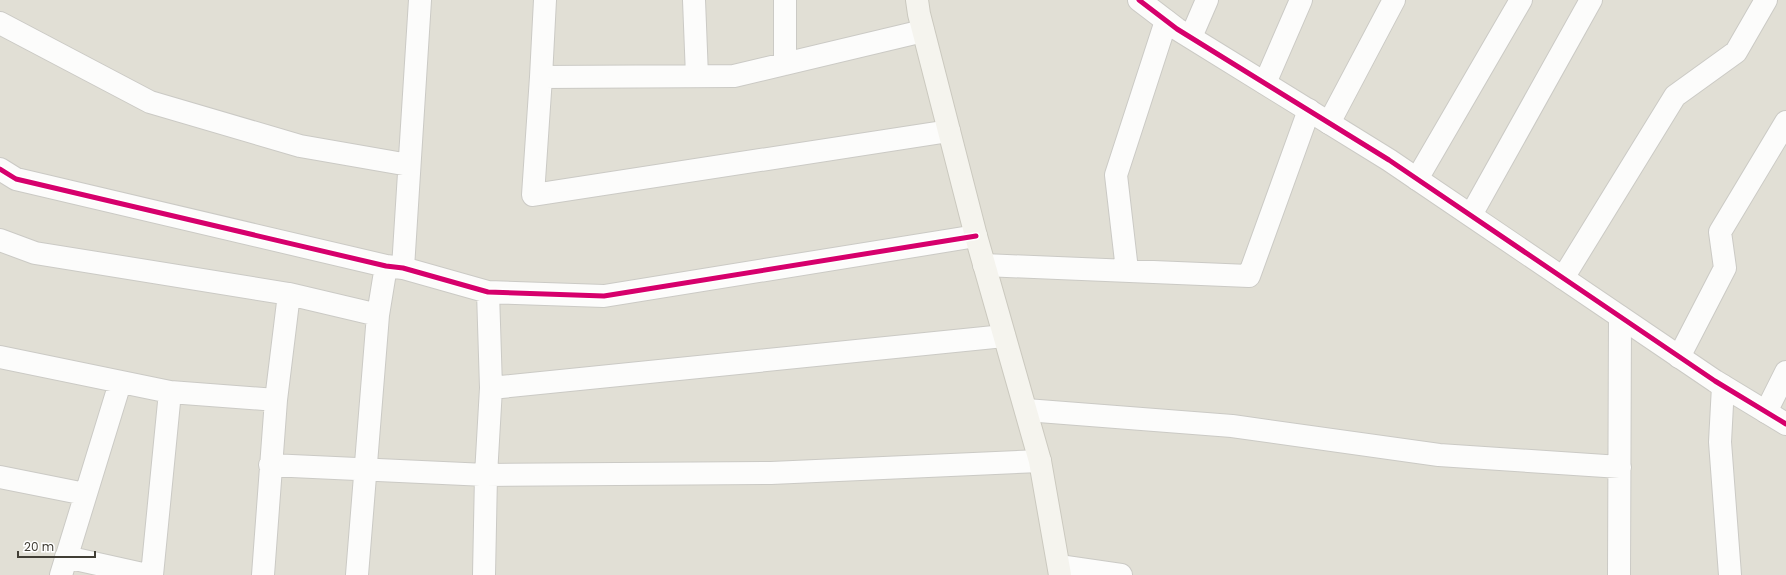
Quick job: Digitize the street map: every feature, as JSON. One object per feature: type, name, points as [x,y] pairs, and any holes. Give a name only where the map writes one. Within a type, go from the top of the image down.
[{"type":"main road","points":[[917,0],[923,31],[976,236],[1040,461],[1059,570]]},
{"type":"street","points":[[357,575],[378,315],[394,267],[409,165],[420,0]]},
{"type":"street","points":[[545,0],[533,195],[949,131]]},
{"type":"street","points":[[694,0],[697,76]]},
{"type":"street","points":[[785,0],[785,64]]},
{"type":"street","points":[[1139,0],[1191,37],[1417,179],[1723,386],[1786,424]]},
{"type":"street","points":[[1191,37],[1207,0]]},
{"type":"street","points":[[1265,83],[1301,0]]},
{"type":"street","points":[[1328,123],[1394,0]]},
{"type":"street","points":[[1417,179],[1521,0]]},
{"type":"street","points":[[1471,215],[1591,0]]},
{"type":"street","points":[[1563,278],[1675,96],[1736,52],[1766,0]]},
{"type":"street","points":[[1127,270],[1116,175],[1166,20]]},
{"type":"street","points":[[0,23],[150,102],[300,146],[409,165]]},
{"type":"street","points":[[541,77],[734,76],[923,31]]},
{"type":"street","points":[[984,265],[1249,276],[1309,110]]},
{"type":"street","points":[[1679,357],[1725,268],[1720,232],[1786,122]]},
{"type":"street","points":[[0,169],[16,179],[394,267],[488,292],[604,296],[976,236]]},
{"type":"street","points":[[0,240],[35,253],[289,294],[378,315]]},
{"type":"street","points":[[484,575],[486,475],[491,388],[488,292]]},
{"type":"street","points":[[263,575],[276,400],[289,294]]},
{"type":"street","points":[[1620,317],[1620,575]]},
{"type":"street","points":[[491,388],[1004,336]]},
{"type":"street","points":[[0,357],[120,383],[170,392],[276,400]]},
{"type":"street","points":[[1766,412],[1786,372]]},
{"type":"street","points":[[120,383],[63,566],[147,575]]},
{"type":"street","points":[[1723,386],[1720,442],[1730,575]]},
{"type":"street","points":[[152,575],[170,392]]},
{"type":"street","points":[[1026,410],[1232,426],[1439,455],[1620,467]]},
{"type":"street","points":[[270,465],[486,475],[771,474],[1040,461]]},
{"type":"street","points":[[0,477],[85,494]]},
{"type":"street","points":[[1059,570],[1121,575]]},
{"type":"shaded area","points":[[0,0],[1786,0],[1786,575],[0,575]]},
{"type":"cycle path","points":[[1139,0],[1177,29],[1389,160],[1715,381],[1786,424]]},
{"type":"cycle path","points":[[0,169],[16,179],[386,266],[403,268],[488,292],[604,296],[976,236]]}]
